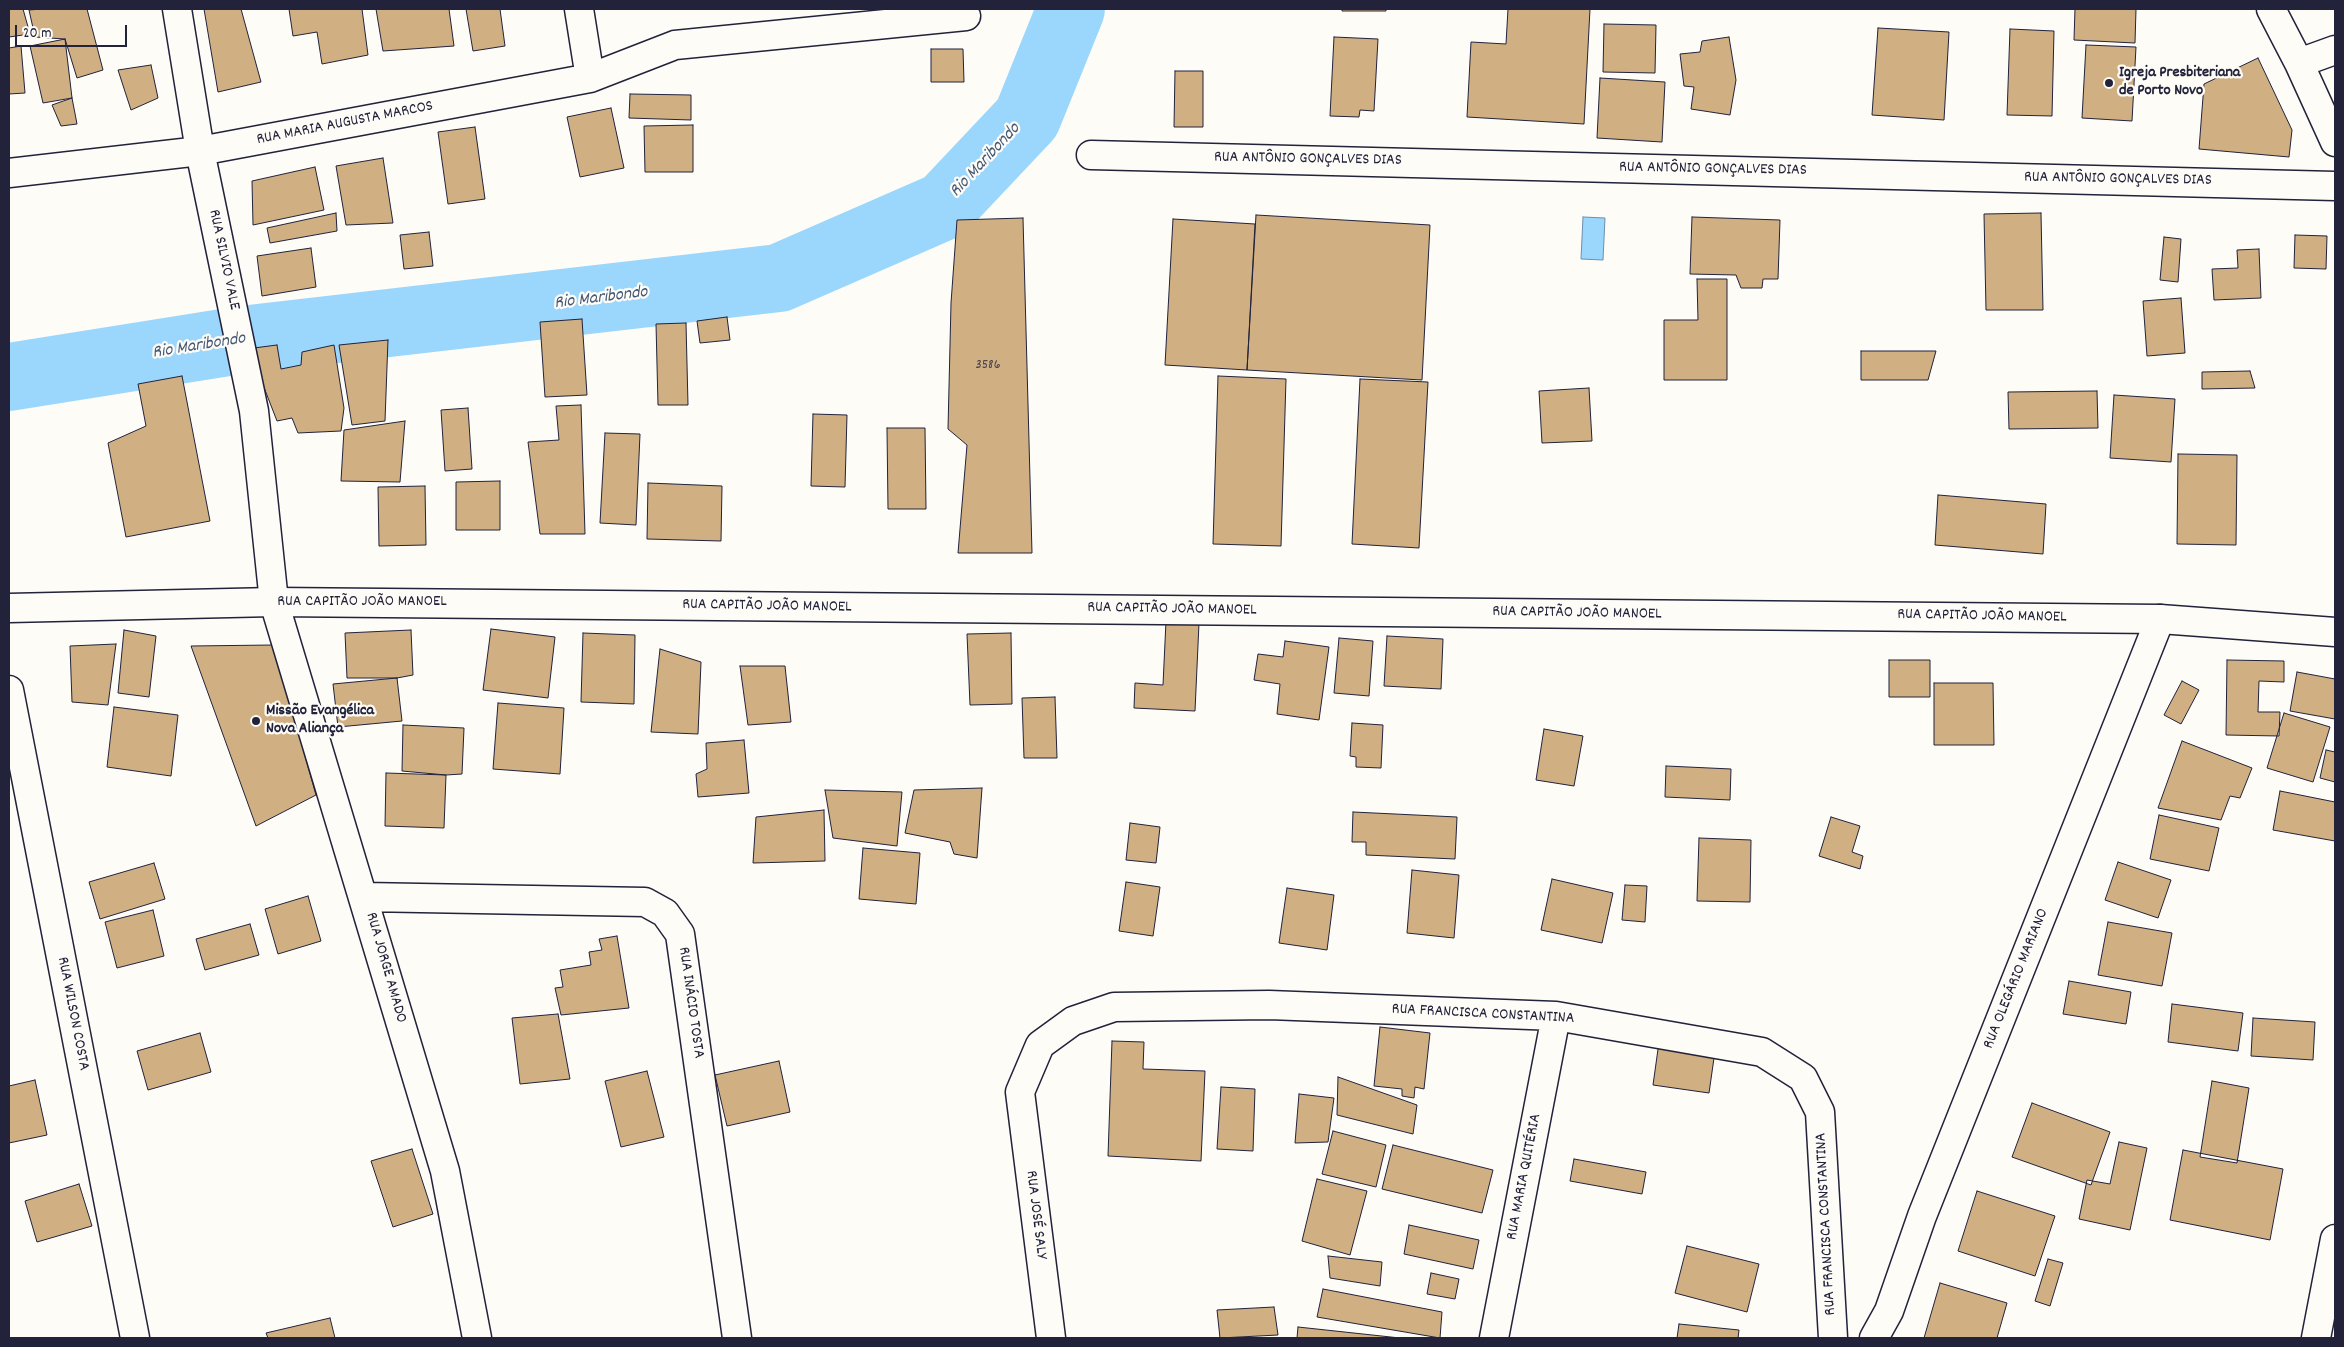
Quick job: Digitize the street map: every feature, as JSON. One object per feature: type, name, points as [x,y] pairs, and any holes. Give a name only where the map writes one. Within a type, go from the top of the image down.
[{"type":"street","name":"RUA SILVIO VALE","points":[[177,9],[200,151],[254,411],[274,602]]},
{"type":"street","points":[[579,9],[590,78]]},
{"type":"street","points":[[2271,9],[2299,63],[2335,142]]},
{"type":"street","name":"RUA MARIA AUGUSTA MARCOS","points":[[9,173],[200,151],[590,78],[675,45],[966,16]]},
{"type":"street","points":[[2299,63],[2335,50]]},
{"type":"street","name":"RUA ANTÔNIO GONÇALVES DIAS","points":[[1091,155],[2335,186]]},
{"type":"street","name":"RUA CAPITÃO JOÃO MANOEL","points":[[9,608],[274,602],[2160,619],[2335,632]]},
{"type":"street","name":"RUA JORGE AMADO","points":[[274,602],[445,1171],[477,1338]]},
{"type":"street","name":"RUA OLEGÁRIO MARIANO","points":[[1874,1338],[1889,1311],[1922,1216],[2160,619]]},
{"type":"street","name":"RUA WILSON COSTA","points":[[9,690],[135,1338]]},
{"type":"street","name":"RUA INÁCIO TOSTA","points":[[364,897],[645,902],[665,913],[680,934],[737,1338]]},
{"type":"street","name":"RUA FRANCISCA CONSTANTINA","points":[[1020,1092],[1040,1046],[1073,1021],[1114,1007],[1269,1005],[1556,1016],[1762,1052],[1803,1078],[1820,1112],[1833,1338]]},
{"type":"street","name":"RUA MARIA QUITÉRIA","points":[[1494,1338],[1556,1016]]},
{"type":"street","name":"RUA JOSÉ SALY","points":[[1020,1092],[1051,1338]]},
{"type":"street","points":[[2316,1338],[2335,1239]]},
{"type":"water","points":[[1583,217],[1605,218],[1603,260],[1581,259]]},
{"type":"building","points":[[9,9],[23,9],[30,34],[9,37]]},
{"type":"building","points":[[87,9],[103,70],[77,78],[65,39],[35,37],[29,10]]},
{"type":"building","points":[[204,9],[241,9],[261,82],[218,92]]},
{"type":"building","points":[[289,9],[362,9],[368,55],[322,64],[317,32],[293,36]]},
{"type":"building","points":[[376,9],[449,9],[454,46],[383,51]]},
{"type":"building","points":[[466,9],[500,9],[505,46],[473,51]]},
{"type":"building","points":[[1342,9],[1386,9],[1386,11],[1342,11]]},
{"type":"building","points":[[1508,9],[1590,9],[1584,124],[1467,117],[1471,42],[1506,44]]},
{"type":"building","points":[[2075,9],[2136,9],[2135,43],[2074,40]]},
{"type":"building","points":[[1604,24],[1656,25],[1655,73],[1603,72]]},
{"type":"building","points":[[1878,28],[1949,32],[1944,120],[1872,115]]},
{"type":"building","points":[[2010,29],[2054,31],[2052,116],[2007,115]]},
{"type":"building","points":[[1334,37],[1378,39],[1374,111],[1360,110],[1359,117],[1330,116]]},
{"type":"building","points":[[1729,37],[1736,80],[1730,115],[1691,109],[1694,87],[1684,86],[1680,54],[1700,52],[1702,41]]},
{"type":"building","points":[[65,39],[72,98],[43,103],[30,46]]},
{"type":"building","name":"Igreja Presbiteriana de Porto Novo","points":[[2086,45],[2136,47],[2132,121],[2082,118]]},
{"type":"building","points":[[21,46],[25,93],[9,94],[9,48]]},
{"type":"building","points":[[931,49],[963,49],[964,82],[931,82]]},
{"type":"building","points":[[2258,58],[2292,130],[2289,157],[2199,149],[2204,84]]},
{"type":"building","points":[[151,65],[158,98],[131,110],[118,70]]},
{"type":"building","points":[[1175,71],[1203,71],[1203,127],[1174,127]]},
{"type":"building","points":[[1600,78],[1665,82],[1662,142],[1597,138]]},
{"type":"building","points":[[630,94],[691,95],[691,120],[629,118]]},
{"type":"building","points":[[72,98],[77,124],[61,126],[52,105]]},
{"type":"building","points":[[611,108],[624,168],[580,177],[567,117]]},
{"type":"building","points":[[693,125],[693,172],[645,172],[644,126]]},
{"type":"building","points":[[475,127],[485,199],[448,204],[438,132]]},
{"type":"building","points":[[383,158],[393,223],[346,225],[336,166]]},
{"type":"building","points":[[315,167],[324,210],[253,225],[252,181]]},
{"type":"building","points":[[336,213],[337,231],[270,243],[267,228]]},
{"type":"building","points":[[2041,213],[2043,310],[1986,310],[1984,214]]},
{"type":"building","points":[[1256,215],[1430,225],[1422,380],[1247,370]]},
{"type":"building","points":[[1692,217],[1780,220],[1778,279],[1763,279],[1762,288],[1741,288],[1736,275],[1690,274]]},
{"type":"building","points":[[1023,218],[1032,553],[958,553],[967,445],[948,429],[951,303],[957,220]]},
{"type":"building","points":[[1173,219],[1255,224],[1247,370],[1165,365]]},
{"type":"building","points":[[429,232],[433,266],[404,269],[400,235]]},
{"type":"building","points":[[2295,235],[2327,236],[2326,269],[2294,268]]},
{"type":"building","points":[[2164,237],[2181,239],[2178,282],[2160,280]]},
{"type":"building","points":[[311,248],[316,287],[262,296],[257,256]]},
{"type":"building","points":[[2259,249],[2261,298],[2214,300],[2212,269],[2238,268],[2237,250]]},
{"type":"building","points":[[1697,279],[1727,279],[1727,380],[1664,380],[1664,320],[1698,320]]},
{"type":"building","points":[[2181,298],[2185,353],[2147,356],[2143,301]]},
{"type":"building","points":[[727,317],[730,340],[700,343],[697,321]]},
{"type":"building","points":[[582,319],[587,395],[545,397],[540,322]]},
{"type":"building","points":[[686,323],[688,405],[658,405],[656,324]]},
{"type":"building","points":[[388,340],[385,421],[352,425],[339,345]]},
{"type":"building","points":[[277,345],[281,369],[301,365],[302,352],[334,345],[344,408],[341,431],[298,433],[292,418],[277,421],[258,372],[254,348]]},
{"type":"building","points":[[1861,351],[1936,351],[1928,380],[1861,380]]},
{"type":"building","points":[[2250,371],[2255,388],[2202,389],[2202,372]]},
{"type":"building","points":[[182,376],[210,521],[126,537],[108,443],[146,426],[138,384]]},
{"type":"building","points":[[1218,376],[1286,379],[1281,546],[1213,544]]},
{"type":"building","points":[[1360,379],[1428,382],[1419,548],[1352,544]]},
{"type":"building","points":[[1589,388],[1592,441],[1542,443],[1539,391]]},
{"type":"building","points":[[2097,391],[2098,428],[2009,429],[2008,392]]},
{"type":"building","points":[[2114,395],[2175,399],[2171,462],[2110,458]]},
{"type":"building","points":[[581,405],[585,534],[540,534],[528,442],[559,440],[556,406]]},
{"type":"building","points":[[468,408],[472,469],[445,471],[441,410]]},
{"type":"building","points":[[813,414],[847,415],[845,487],[811,486]]},
{"type":"building","points":[[405,421],[400,482],[341,481],[344,430]]},
{"type":"building","points":[[887,428],[925,428],[926,509],[888,509]]},
{"type":"building","points":[[605,433],[640,434],[636,525],[600,523]]},
{"type":"building","points":[[2178,454],[2237,455],[2236,545],[2177,544]]},
{"type":"building","points":[[500,481],[500,530],[456,530],[456,482]]},
{"type":"building","points":[[648,483],[722,486],[721,541],[647,539]]},
{"type":"building","points":[[425,486],[426,545],[379,546],[378,487]]},
{"type":"building","points":[[1938,495],[2046,504],[2043,554],[1935,545]]},
{"type":"building","points":[[1166,621],[1199,623],[1195,711],[1134,708],[1135,683],[1163,685]]},
{"type":"building","points":[[491,629],[555,637],[548,698],[483,690]]},
{"type":"building","points":[[124,630],[156,636],[149,697],[118,693]]},
{"type":"building","points":[[411,630],[413,675],[397,678],[347,678],[345,633]]},
{"type":"building","points":[[583,633],[635,635],[634,704],[581,702]]},
{"type":"building","points":[[1011,633],[1012,704],[970,705],[967,634]]},
{"type":"building","points":[[1387,636],[1443,639],[1441,689],[1384,686]]},
{"type":"building","points":[[1339,638],[1373,641],[1369,696],[1334,693]]},
{"type":"building","points":[[1285,641],[1329,647],[1319,720],[1277,714],[1280,684],[1254,680],[1258,654],[1283,657]]},
{"type":"building","points":[[116,644],[108,705],[72,702],[70,646]]},
{"type":"building","name":"Missão Evangélica Nova Aliança","points":[[274,645],[316,795],[256,826],[191,646]]},
{"type":"building","points":[[660,649],[701,662],[698,734],[651,732]]},
{"type":"building","points":[[1889,660],[1930,660],[1930,697],[1889,697]]},
{"type":"building","points":[[2227,660],[2284,661],[2284,682],[2259,681],[2258,712],[2280,712],[2279,736],[2226,735]]},
{"type":"building","points":[[740,666],[785,666],[791,722],[748,725]]},
{"type":"building","points":[[2297,672],[2335,679],[2335,719],[2290,711]]},
{"type":"building","points":[[397,678],[402,721],[338,727],[333,684]]},
{"type":"building","points":[[2182,681],[2199,690],[2181,724],[2164,715]]},
{"type":"building","points":[[1934,683],[1993,683],[1994,745],[1934,745]]},
{"type":"building","points":[[1055,697],[1057,758],[1024,758],[1022,698]]},
{"type":"building","points":[[498,703],[564,708],[560,774],[493,769]]},
{"type":"building","points":[[114,707],[178,715],[171,776],[107,767]]},
{"type":"building","points":[[2284,713],[2330,727],[2313,782],[2267,768]]},
{"type":"building","points":[[1352,723],[1383,725],[1381,768],[1356,767],[1356,757],[1350,756]]},
{"type":"building","points":[[403,725],[464,728],[462,774],[446,775],[402,771]]},
{"type":"building","points":[[1544,729],[1583,736],[1574,786],[1536,780]]},
{"type":"building","points":[[744,740],[749,793],[698,797],[696,774],[707,769],[706,743]]},
{"type":"building","points":[[2182,741],[2252,768],[2240,798],[2230,796],[2221,820],[2158,808]]},
{"type":"building","points":[[2326,750],[2335,752],[2335,782],[2320,778]]},
{"type":"building","points":[[1666,766],[1731,769],[1730,800],[1665,797]]},
{"type":"building","points":[[386,773],[446,775],[444,828],[385,826]]},
{"type":"building","points":[[982,788],[977,858],[954,854],[950,842],[905,833],[914,790]]},
{"type":"building","points":[[825,790],[902,792],[897,846],[833,838]]},
{"type":"building","points":[[2280,791],[2335,802],[2335,841],[2273,830]]},
{"type":"building","points":[[824,810],[825,861],[753,863],[756,817]]},
{"type":"building","points":[[1353,812],[1457,817],[1455,859],[1366,855],[1366,842],[1352,842]]},
{"type":"building","points":[[2159,815],[2219,828],[2209,871],[2150,859]]},
{"type":"building","points":[[1831,817],[1860,826],[1852,852],[1863,856],[1860,869],[1819,856]]},
{"type":"building","points":[[1130,823],[1160,827],[1156,863],[1126,860]]},
{"type":"building","points":[[1699,838],[1751,840],[1750,902],[1697,901]]},
{"type":"building","points":[[863,848],[920,853],[916,904],[859,899]]},
{"type":"building","points":[[2118,862],[2171,880],[2158,918],[2105,900]]},
{"type":"building","points":[[154,863],[165,899],[100,919],[89,882]]},
{"type":"building","points":[[1412,870],[1459,875],[1454,938],[1407,933]]},
{"type":"building","points":[[1552,879],[1613,893],[1602,943],[1541,930]]},
{"type":"building","points":[[1126,882],[1160,887],[1153,936],[1119,931]]},
{"type":"building","points":[[1625,885],[1647,886],[1645,922],[1622,920]]},
{"type":"building","points":[[1287,888],[1334,895],[1327,950],[1279,943]]},
{"type":"building","points":[[308,896],[321,941],[278,954],[265,909]]},
{"type":"building","points":[[153,910],[164,956],[117,968],[105,922]]},
{"type":"building","points":[[2108,922],[2172,933],[2162,986],[2098,975]]},
{"type":"building","points":[[250,924],[259,955],[205,970],[196,939]]},
{"type":"building","points":[[617,936],[629,1008],[561,1015],[555,988],[563,987],[560,970],[591,965],[589,952],[602,950],[599,939]]},
{"type":"building","points":[[2069,981],[2131,992],[2126,1024],[2063,1014]]},
{"type":"building","points":[[2172,1004],[2243,1013],[2238,1051],[2168,1042]]},
{"type":"building","points":[[558,1014],[570,1079],[520,1084],[512,1018]]},
{"type":"building","points":[[2253,1018],[2315,1022],[2313,1060],[2251,1056]]},
{"type":"building","points":[[1380,1027],[1430,1033],[1424,1089],[1415,1087],[1414,1098],[1402,1096],[1402,1089],[1374,1086]]},
{"type":"building","points":[[200,1033],[211,1072],[148,1090],[137,1051]]},
{"type":"building","points":[[1660,1035],[1716,1044],[1709,1093],[1653,1085]]},
{"type":"building","points":[[1112,1041],[1144,1042],[1143,1069],[1205,1071],[1201,1161],[1108,1156]]},
{"type":"building","points":[[779,1061],[790,1112],[727,1126],[715,1075]]},
{"type":"building","points":[[647,1071],[664,1137],[621,1147],[605,1081]]},
{"type":"building","points":[[1338,1077],[1417,1105],[1413,1134],[1337,1115]]},
{"type":"building","points":[[35,1080],[47,1135],[9,1143],[9,1086]]},
{"type":"building","points":[[2212,1081],[2249,1088],[2237,1163],[2200,1157]]},
{"type":"building","points":[[1221,1087],[1255,1089],[1253,1151],[1217,1149]]},
{"type":"building","points":[[1299,1094],[1334,1098],[1328,1142],[1295,1143]]},
{"type":"building","points":[[2032,1103],[2110,1132],[2091,1185],[2012,1157]]},
{"type":"building","points":[[1333,1131],[1386,1145],[1376,1187],[1322,1174]]},
{"type":"building","points":[[2119,1142],[2147,1148],[2130,1230],[2079,1219],[2087,1180],[2110,1184]]},
{"type":"building","points":[[1393,1145],[1493,1170],[1482,1213],[1382,1189]]},
{"type":"building","points":[[412,1149],[433,1214],[393,1227],[371,1161]]},
{"type":"building","points":[[2183,1150],[2283,1169],[2270,1240],[2170,1220]]},
{"type":"building","points":[[1574,1159],[1646,1172],[1642,1194],[1570,1181]]},
{"type":"building","points":[[1317,1179],[1367,1191],[1350,1255],[1302,1241]]},
{"type":"building","points":[[79,1184],[92,1226],[37,1242],[25,1201]]},
{"type":"building","points":[[1977,1191],[2055,1216],[2035,1276],[1958,1251]]},
{"type":"building","points":[[1409,1225],[1479,1240],[1473,1269],[1404,1254]]},
{"type":"building","points":[[1687,1246],[1759,1264],[1747,1312],[1675,1293]]},
{"type":"building","points":[[1328,1256],[1382,1262],[1380,1286],[1330,1278]]},
{"type":"building","points":[[2048,1259],[2063,1263],[2050,1306],[2035,1301]]},
{"type":"building","points":[[1431,1273],[1459,1279],[1455,1299],[1427,1294]]},
{"type":"building","points":[[1940,1283],[2007,1303],[1997,1338],[1924,1338]]},
{"type":"building","points":[[1323,1289],[1442,1312],[1440,1338],[1317,1317]]},
{"type":"building","points":[[1274,1307],[1278,1335],[1220,1338],[1217,1310]]},
{"type":"building","points":[[330,1318],[335,1338],[268,1338],[266,1333]]},
{"type":"building","points":[[1679,1324],[1739,1330],[1738,1338],[1677,1338]]},
{"type":"building","points":[[1298,1327],[1400,1338],[1297,1338]]},
{"type":"waterway","name":"Rio Maribondo","points":[[9,377],[241,340],[779,278],[944,206],[1027,118],[1071,9]]},
{"type":"place","name":"Igreja Presbiteriana de Porto Novo","points":[[2109,83]]},
{"type":"place","name":"Missão Evangélica Nova Aliança","points":[[256,721]]}]
